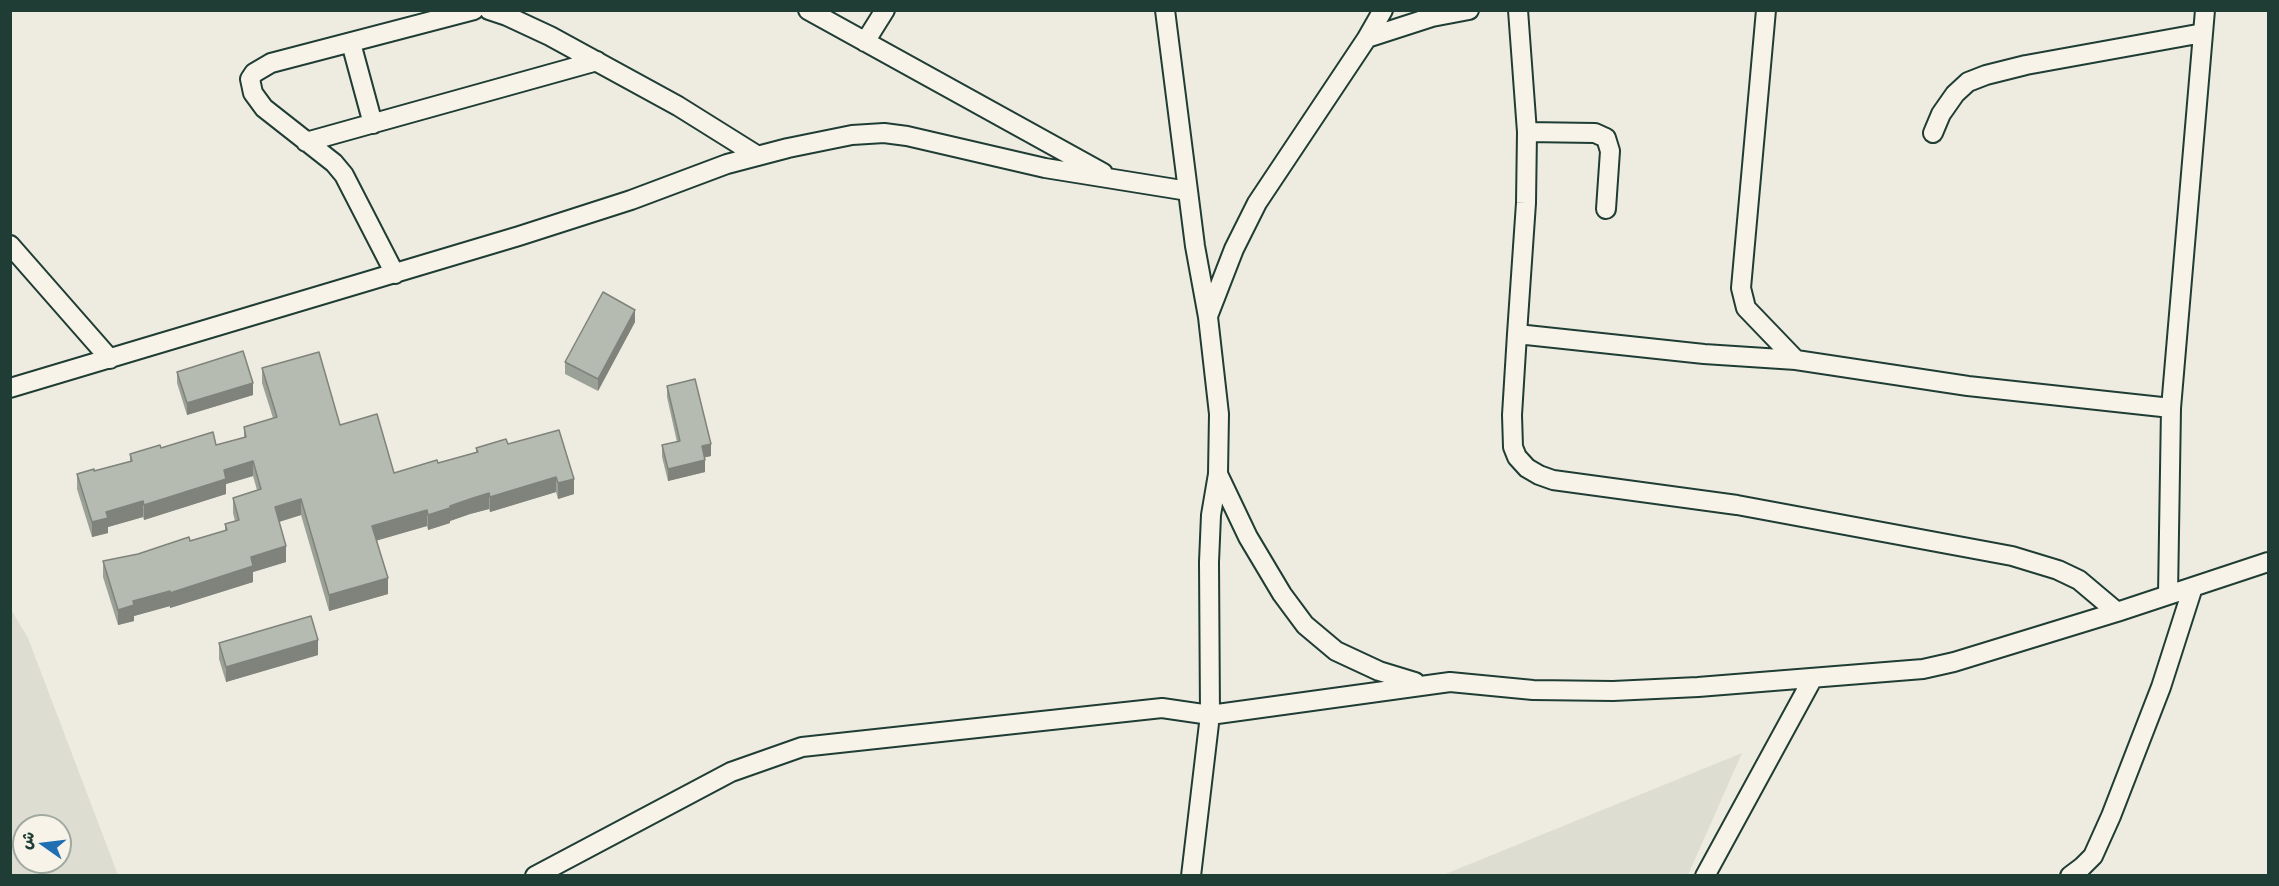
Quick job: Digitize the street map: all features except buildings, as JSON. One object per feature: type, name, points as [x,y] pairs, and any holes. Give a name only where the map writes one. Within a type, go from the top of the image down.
[{"type":"street","points":[[395,274],[344,175],[334,163],[264,108],[253,93],[250,80],[254,73],[271,63],[474,10]]},
{"type":"street","points":[[489,10],[550,36],[597,61],[678,106],[758,156]]},
{"type":"street","points":[[808,10],[1114,179]]},
{"type":"street","points":[[865,42],[885,10]]},
{"type":"street","points":[[1165,10],[1195,246],[1208,317],[1219,414],[1218,474],[1211,514],[1209,562],[1210,715],[1191,876]]},
{"type":"street","points":[[1208,317],[1234,249],[1257,203],[1367,38],[1383,10]]},
{"type":"street","points":[[1367,38],[1432,17],[1469,10]]},
{"type":"street","points":[[1518,10],[1527,132],[1526,203],[1512,415],[1513,447],[1517,458],[1527,468],[1553,480],[1737,505],[2012,556],[2058,570],[2079,580],[2117,612]]},
{"type":"street","points":[[1766,10],[1741,288],[1746,308],[1796,360]]},
{"type":"street","points":[[2168,595],[2172,408],[2205,10]]},
{"type":"street","points":[[1933,133],[1941,114],[1954,94],[1968,82],[1986,75],[2026,65],[2203,33]]},
{"type":"street","points":[[351,43],[373,124]]},
{"type":"street","points":[[306,142],[597,61]]},
{"type":"street","points":[[1527,132],[1585,132],[1606,138],[1610,151],[1606,209]]},
{"type":"street","points":[[10,388],[395,274],[631,200],[727,164],[852,135],[907,136],[1045,168],[1188,191]]},
{"type":"street","points":[[10,245],[110,358]]},
{"type":"street","points":[[1516,334],[1628,347],[1796,360],[1968,386],[2172,408]]},
{"type":"street","points":[[1218,474],[1248,537],[1282,594],[1305,625],[1336,651],[1379,671],[1422,685]]},
{"type":"street","points":[[535,876],[731,772],[802,747],[1162,708],[1210,715],[1450,682],[1533,690],[1613,691],[1698,687],[1923,669],[2117,612],[2268,562]]},
{"type":"street","points":[[2070,876],[2092,856],[2111,816],[2161,687],[2193,587]]},
{"type":"street","points":[[1705,876],[1813,678]]},
{"type":"shaded area","points":[[10,608],[28,638],[118,875],[11,875]]},
{"type":"shaded area","points":[[1742,753],[1688,875],[1443,875]]}]
